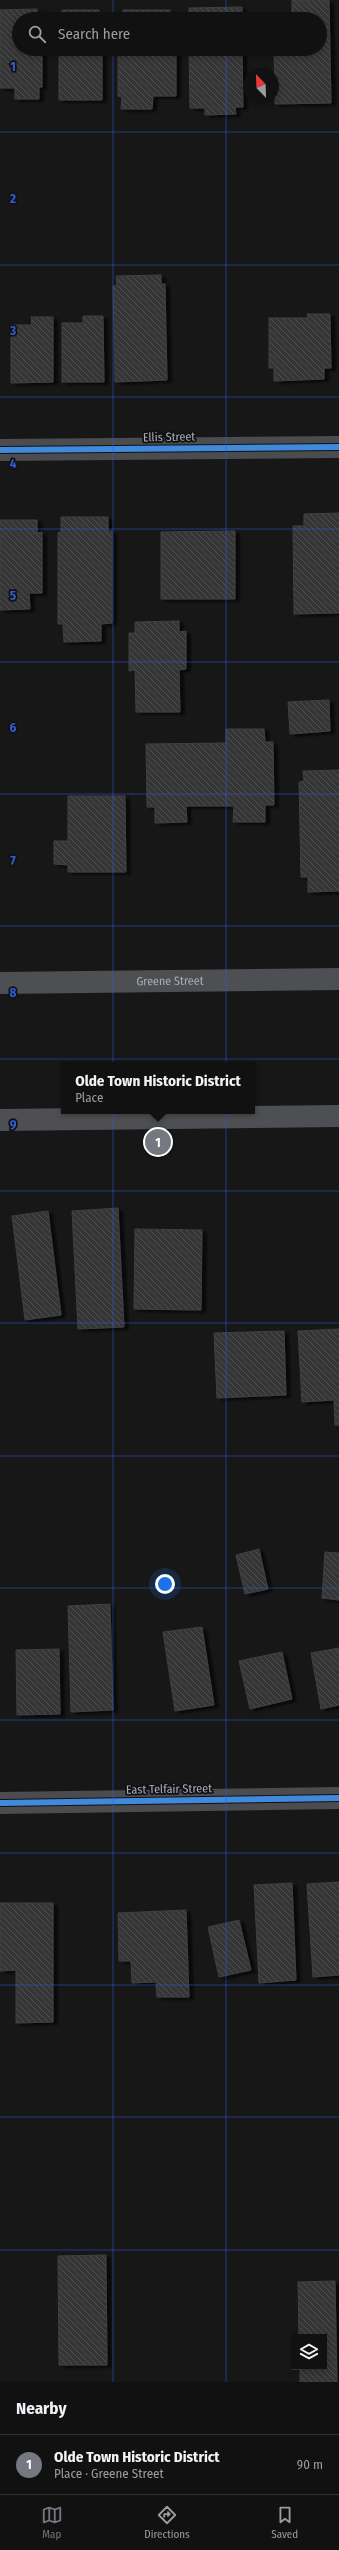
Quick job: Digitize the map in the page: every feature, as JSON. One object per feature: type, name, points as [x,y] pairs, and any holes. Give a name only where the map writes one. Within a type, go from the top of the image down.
[{"type":"main road","name":"Greene Street","points":[[0,983],[339,979]]},
{"type":"main road","points":[[0,1120],[339,1116]]},
{"type":"street","name":"Ellis Street","points":[[0,450],[339,447]]},
{"type":"street","name":"East Telfair Street","points":[[0,1803],[339,1798]]},
{"type":"building","points":[[292,0],[329,0],[331,103],[279,104],[279,68],[274,68],[274,56],[327,56],[327,12],[292,12]]},
{"type":"building","points":[[242,7],[242,12],[189,12],[189,8]]},
{"type":"building","points":[[37,9],[37,12],[12,12],[12,56],[42,56],[42,87],[39,87],[39,99],[15,99],[15,88],[0,88],[0,10]]},
{"type":"building","points":[[62,10],[99,10],[99,12],[62,12]]},
{"type":"building","points":[[123,10],[170,10],[170,12],[123,12]]},
{"type":"building","points":[[59,56],[102,56],[102,100],[59,100]]},
{"type":"building","points":[[118,56],[176,56],[176,96],[153,96],[152,109],[121,109],[122,97],[118,96]]},
{"type":"building","points":[[189,56],[242,56],[243,107],[235,107],[236,114],[205,115],[205,108],[190,108]]},
{"type":"building","points":[[161,275],[161,284],[165,284],[167,380],[115,382],[113,286],[117,286],[116,276]]},
{"type":"building","points":[[307,314],[330,314],[331,368],[324,368],[324,379],[274,381],[274,368],[269,368],[269,318],[308,318]]},
{"type":"building","points":[[83,316],[103,316],[104,382],[62,382],[62,323],[83,323]]},
{"type":"building","points":[[31,317],[53,317],[53,382],[11,383],[11,325],[32,325]]},
{"type":"building","points":[[339,513],[339,613],[294,614],[293,526],[304,526],[304,514]]},
{"type":"building","points":[[61,517],[108,517],[108,531],[112,531],[112,623],[101,624],[101,641],[64,642],[63,624],[58,624],[58,533],[61,532]]},
{"type":"building","points":[[0,520],[37,520],[37,533],[42,532],[42,593],[29,593],[30,609],[0,610]]},
{"type":"building","points":[[235,531],[235,599],[161,599],[161,532]]},
{"type":"building","points":[[179,621],[179,632],[186,631],[186,669],[179,670],[180,712],[136,712],[135,670],[129,671],[129,633],[135,633],[135,622]]},
{"type":"building","points":[[329,700],[330,731],[290,734],[288,702]]},
{"type":"building","points":[[226,729],[264,729],[265,742],[273,742],[274,805],[265,805],[265,822],[233,822],[234,806],[186,806],[187,822],[155,823],[155,807],[147,807],[146,744],[226,743]]},
{"type":"building","points":[[339,770],[339,891],[308,892],[308,877],[301,877],[299,782],[304,781],[303,771]]},
{"type":"building","points":[[68,796],[125,796],[126,872],[68,872],[68,865],[54,864],[54,841],[68,841]]},
{"type":"building","points":[[118,1208],[124,1327],[78,1329],[72,1211]]},
{"type":"building","points":[[48,1211],[61,1315],[25,1320],[12,1216]]},
{"type":"building","points":[[135,1229],[202,1230],[201,1310],[134,1309]]},
{"type":"building","points":[[339,1329],[339,1425],[335,1425],[334,1400],[302,1402],[298,1331]]},
{"type":"building","points":[[284,1331],[286,1395],[217,1398],[214,1333]]},
{"type":"building","points":[[259,1549],[268,1589],[245,1594],[236,1555]]},
{"type":"building","points":[[325,1552],[339,1553],[339,1600],[322,1598]]},
{"type":"building","points":[[110,1604],[113,1710],[71,1712],[68,1606]]},
{"type":"building","points":[[202,1627],[214,1705],[175,1711],[163,1632]]},
{"type":"building","points":[[339,1648],[339,1705],[321,1709],[311,1653]]},
{"type":"building","points":[[59,1649],[60,1714],[17,1715],[16,1650]]},
{"type":"building","points":[[282,1652],[292,1699],[250,1709],[239,1661]]},
{"type":"building","points":[[339,1882],[339,1975],[313,1977],[307,1884]]},
{"type":"building","points":[[292,1883],[296,1980],[259,1983],[254,1885]]},
{"type":"building","points":[[0,1903],[53,1903],[53,2022],[16,2023],[16,1970],[0,1971]]},
{"type":"building","points":[[186,1910],[189,1997],[157,1997],[156,1982],[132,1983],[131,1961],[119,1961],[118,1913]]},
{"type":"building","points":[[239,1920],[251,1970],[219,1977],[208,1927]]},
{"type":"building","points":[[106,2255],[107,2365],[59,2365],[58,2256]]},
{"type":"building","points":[[335,2281],[337,2382],[300,2382],[300,2370],[327,2370],[327,2334],[299,2334],[298,2282]]},
{"type":"cycle path","points":[[0,450],[339,447]]},
{"type":"cycle path","points":[[0,1803],[339,1798]]},
{"type":"place","name":"Olde Town Historic District","points":[[158,1142]]}]
